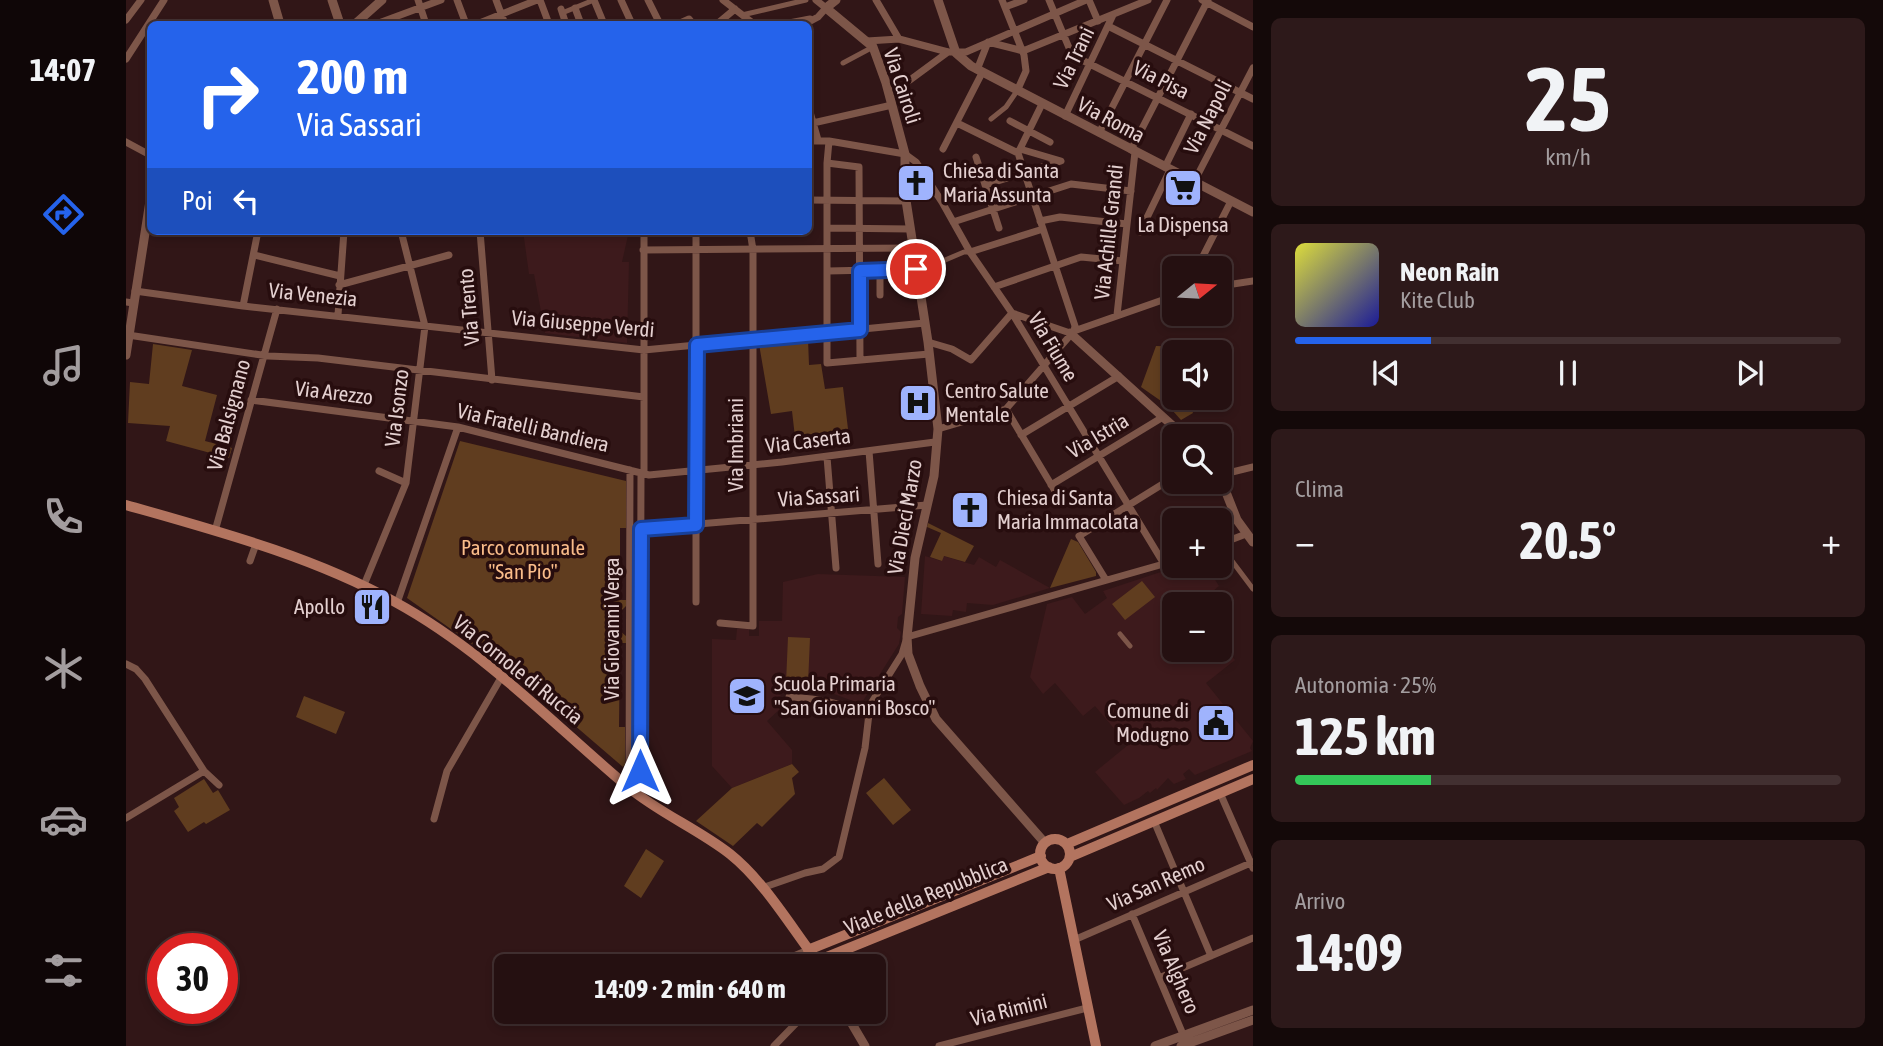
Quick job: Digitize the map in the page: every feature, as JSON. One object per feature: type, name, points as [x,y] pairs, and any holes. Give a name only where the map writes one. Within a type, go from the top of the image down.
[{"type":"main road","name":"Via Cornole di Ruccia","points":[[126,505],[256,544],[364,585],[397,603],[467,649],[502,676],[629,788],[731,855],[762,888],[811,954]]},
{"type":"main road","points":[[1096,1046],[1074,940],[1054,868],[1041,856],[1045,843],[1057,839],[1067,844],[1253,765]]},
{"type":"main road","points":[[1054,868],[1065,864],[1070,857],[1253,779]]},
{"type":"main road","points":[[1067,844],[1070,857]]},
{"type":"main road","name":"Viale della Repubblica","points":[[808,950],[1041,856]]},
{"type":"main road","name":"Viale della Repubblica","points":[[843,954],[1054,868]]},
{"type":"street","points":[[126,20],[141,0]]},
{"type":"street","points":[[150,21],[164,0]]},
{"type":"street","points":[[273,0],[279,21]]},
{"type":"street","points":[[332,0],[339,21]]},
{"type":"street","points":[[382,21],[419,4],[441,0]]},
{"type":"street","points":[[457,0],[465,21]]},
{"type":"street","points":[[496,0],[504,21]]},
{"type":"street","points":[[486,21],[539,0],[547,21]]},
{"type":"street","points":[[565,21],[561,11],[594,0],[603,21]]},
{"type":"street","points":[[621,0],[631,21]]},
{"type":"street","points":[[648,0],[658,21]]},
{"type":"street","points":[[723,0],[750,21]]},
{"type":"street","points":[[742,15],[781,3],[806,0]]},
{"type":"street","points":[[816,0],[826,8]]},
{"type":"street","points":[[811,21],[836,0]]},
{"type":"street","points":[[876,0],[900,38]]},
{"type":"street","points":[[938,0],[952,52]]},
{"type":"street","points":[[991,119],[1006,107],[1026,71],[1023,51],[1004,4],[1024,0]]},
{"type":"street","name":"Via Pisa","points":[[1049,0],[1072,55],[1253,146]]},
{"type":"street","points":[[843,63],[870,44],[900,38],[952,52],[966,52],[1088,0],[1098,21]]},
{"type":"street","points":[[988,42],[1023,51],[1112,15],[1133,3],[1148,0]]},
{"type":"street","points":[[1099,134],[1167,0]]},
{"type":"street","points":[[1205,1],[1253,27]]},
{"type":"street","name":"Via Achille Grandi","points":[[1117,315],[1133,151],[1205,1]]},
{"type":"street","points":[[358,21],[378,2]]},
{"type":"street","points":[[419,4],[425,21]]},
{"type":"street","points":[[575,8],[580,21]]},
{"type":"street","name":"Via Cairoli","points":[[826,8],[870,44],[892,105],[905,153]]},
{"type":"street","points":[[721,21],[735,9]]},
{"type":"street","name":"Via Trani","points":[[1065,116],[1112,15]]},
{"type":"street","points":[[799,21],[818,17]]},
{"type":"street","points":[[126,59],[147,26]]},
{"type":"street","points":[[1108,26],[1253,99]]},
{"type":"street","points":[[943,149],[980,72],[988,42]]},
{"type":"street","points":[[910,80],[952,52]]},
{"type":"street","name":"Via Roma","points":[[952,52],[980,72],[1253,212]]},
{"type":"street","name":"Via Napoli","points":[[1194,182],[1253,68]]},
{"type":"street","points":[[938,429],[1006,409],[1075,326],[1019,151],[1042,104]]},
{"type":"street","points":[[813,123],[892,105]]},
{"type":"street","points":[[1140,232],[1191,114]]},
{"type":"street","points":[[812,119],[818,140]]},
{"type":"street","points":[[1010,121],[1050,142]]},
{"type":"street","points":[[957,123],[1019,151],[1061,161],[985,185]]},
{"type":"street","points":[[812,141],[905,153]]},
{"type":"street","points":[[830,141],[827,163],[827,363],[929,354]]},
{"type":"street","points":[[126,142],[147,153]]},
{"type":"street","name":"Via Dieci Marzo","points":[[905,153],[906,201],[928,342],[938,429],[934,476],[915,558],[907,636],[908,654],[930,710],[1045,843]]},
{"type":"street","name":"Via Fiume","points":[[905,153],[916,162],[929,180],[970,252],[1012,313],[1162,561]]},
{"type":"street","points":[[976,157],[999,228]]},
{"type":"street","points":[[827,163],[859,167],[860,360]]},
{"type":"street","points":[[953,222],[1071,184],[1130,191]]},
{"type":"street","points":[[812,200],[906,201]]},
{"type":"street","points":[[1204,256],[1231,201]]},
{"type":"street","points":[[828,271],[916,270],[1060,217],[1127,224]]},
{"type":"street","points":[[126,355],[130,303],[135,291],[147,219]]},
{"type":"street","points":[[827,228],[910,229]]},
{"type":"street","points":[[243,306],[257,235]]},
{"type":"street","points":[[338,315],[344,235]]},
{"type":"street","name":"Via Isonzo","points":[[364,585],[406,483],[425,326],[402,235]]},
{"type":"street","name":"Via Trento","points":[[480,235],[492,380]]},
{"type":"street","name":"Via Giovanni Verga","points":[[640,795],[644,235]]},
{"type":"street","points":[[696,235],[696,602]]},
{"type":"street","name":"Via Imbriani","points":[[720,622],[753,626],[753,250],[751,235]]},
{"type":"street","points":[[643,250],[913,248]]},
{"type":"street","points":[[254,255],[340,276]]},
{"type":"street","points":[[339,285],[449,255]]},
{"type":"street","points":[[994,287],[1081,257],[1123,261]]},
{"type":"street","points":[[880,270],[880,295]]},
{"type":"street","points":[[1232,284],[1253,281]]},
{"type":"street","name":"Via Venezia","points":[[135,291],[243,306],[488,333]]},
{"type":"street","points":[[1072,332],[1162,300]]},
{"type":"street","name":"Via Balsignano","points":[[215,531],[277,309]]},
{"type":"street","points":[[928,342],[952,349],[971,360],[1012,313],[1072,332],[1171,424]]},
{"type":"street","name":"Via Giuseppe Verdi","points":[[488,333],[644,350],[925,323]]},
{"type":"street","points":[[128,335],[263,355],[318,358],[644,397]]},
{"type":"street","points":[[1021,435],[1119,376]]},
{"type":"street","name":"Via Arezzo","points":[[251,400],[414,421]]},
{"type":"street","points":[[1006,409],[1061,501]]},
{"type":"street","name":"Via Istria","points":[[1051,485],[1163,417]]},
{"type":"street","name":"Via Fratelli Bandiera","points":[[414,421],[458,427],[642,473]]},
{"type":"street","points":[[397,603],[458,427]]},
{"type":"street","name":"Via Caserta","points":[[642,473],[649,475],[754,465],[935,442]]},
{"type":"street","points":[[869,451],[878,564]]},
{"type":"street","points":[[827,457],[836,568]]},
{"type":"street","points":[[1232,473],[1253,467]]},
{"type":"street","name":"Via Giovanni Verga","points":[[629,788],[630,470]]},
{"type":"street","points":[[379,471],[406,483]]},
{"type":"street","points":[[1106,580],[1079,536],[1162,484]]},
{"type":"street","points":[[1227,494],[1237,520],[1250,538],[1232,544]]},
{"type":"street","name":"Via Sassari","points":[[630,529],[927,505]]},
{"type":"street","points":[[250,561],[256,544]]},
{"type":"street","points":[[1232,561],[1253,589]]},
{"type":"street","points":[[762,888],[823,869],[839,857],[865,748],[870,705],[902,654],[907,636],[1162,565]]},
{"type":"street","points":[[1121,634],[1130,646]]},
{"type":"street","points":[[126,664],[136,668],[145,679],[204,771],[219,785]]},
{"type":"street","points":[[434,819],[447,771],[502,676]]},
{"type":"street","points":[[789,697],[824,699],[850,707],[867,716]]},
{"type":"street","points":[[126,818],[204,771]]},
{"type":"street","points":[[1220,793],[1252,864]]},
{"type":"street","points":[[1154,821],[1211,956]]},
{"type":"street","name":"Via San Remo","points":[[1074,940],[1252,864]]},
{"type":"street","name":"Via Alghero","points":[[1132,914],[1184,1042]]},
{"type":"street","points":[[1159,978],[1253,937]]},
{"type":"street","points":[[798,954],[808,950]]},
{"type":"street","name":"Via Rimini","points":[[939,1046],[1087,1008]]},
{"type":"street","points":[[1184,1042],[1253,1010]]},
{"type":"street","points":[[1155,1046],[1184,1042],[1253,1020]]},
{"type":"street","points":[[774,1046],[795,1024]]},
{"type":"street","points":[[852,1024],[865,1046]]},
{"type":"shaded area","points":[[524,235],[628,235],[622,262],[629,262],[627,343],[545,333],[534,274],[529,274]]},
{"type":"shaded area","points":[[925,556],[941,561],[943,556],[974,565],[979,557],[996,567],[1000,560],[1050,588],[993,605],[967,603],[966,612],[953,610],[952,616],[921,614]]},
{"type":"shaded area","points":[[1162,572],[1162,578],[1214,578],[1219,586],[1212,592],[1162,592],[1162,662],[1232,662],[1232,656],[1235,660],[1206,683],[1253,741],[1250,748],[1252,751],[1195,775],[1189,769],[1183,774],[1186,779],[1174,784],[1168,778],[1157,790],[1156,788],[1150,793],[1148,791],[1124,805],[1095,772],[1128,745],[1095,706],[1083,716],[1055,683],[1043,694],[1030,677],[1047,604],[1072,597],[1085,614],[1107,598],[1103,591]]},
{"type":"shaded area","points":[[818,574],[905,577],[902,614],[898,617],[897,628],[901,632],[899,644],[861,704],[826,691],[781,682],[780,709],[767,721],[792,750],[792,764],[732,788],[712,766],[712,639],[736,640],[737,629],[749,629],[749,636],[759,636],[759,621],[782,621],[783,582]]},
{"type":"green space","points":[[808,339],[809,365],[821,364],[825,389],[843,387],[848,429],[795,437],[792,411],[771,414],[759,344]]},
{"type":"green space","points":[[153,344],[192,350],[182,386],[217,395],[205,441],[232,448],[229,458],[166,441],[170,426],[128,423],[130,382],[149,384]]},
{"type":"green space","points":[[1156,346],[1162,346],[1162,400],[1141,387]]},
{"type":"green space","points":[[1172,410],[1192,410],[1193,413],[1181,420]]},
{"type":"green space","name":"Parco comunale \"San Pio\"","points":[[460,441],[626,481],[626,528],[620,528],[620,600],[626,600],[626,606],[620,612],[620,631],[626,636],[626,643],[620,643],[619,727],[625,727],[623,767],[516,675],[407,598]]},
{"type":"green space","points":[[928,523],[974,546],[965,562],[944,556],[942,561],[930,557],[941,533],[927,527]]},
{"type":"green space","points":[[1071,539],[1078,542],[1096,576],[1050,588]]},
{"type":"green space","points":[[1142,581],[1155,597],[1125,620],[1112,604]]},
{"type":"green space","points":[[788,637],[810,638],[808,684],[786,683]]},
{"type":"green space","points":[[304,696],[345,712],[336,734],[296,717]]},
{"type":"green space","points":[[792,764],[799,772],[792,778],[795,794],[762,827],[757,823],[733,846],[696,821],[732,788]]},
{"type":"green space","points":[[884,778],[911,810],[893,825],[866,793]]},
{"type":"green space","points":[[204,779],[213,793],[218,790],[230,810],[188,832],[174,811],[179,807],[174,798]]},
{"type":"green space","points":[[646,849],[664,861],[641,898],[624,886]]},
{"type":"place","name":"Chiesa di Santa Maria Assunta","points":[[916,183]]},
{"type":"place","name":"La Dispensa","points":[[1183,188]]},
{"type":"place","name":"Centro Salute Mentale","points":[[918,403]]},
{"type":"place","name":"Chiesa di Santa Maria Immacolata","points":[[970,510]]},
{"type":"place","name":"Apollo","points":[[372,607]]},
{"type":"place","name":"Scuola Primaria \"San Giovanni Bosco\"","points":[[747,696]]},
{"type":"place","name":"Comune di Modugno","points":[[1216,723]]},
{"type":"route","points":[[640,771],[641,529],[696,525],[697,345],[860,330],[860,271],[916,269]]}]
